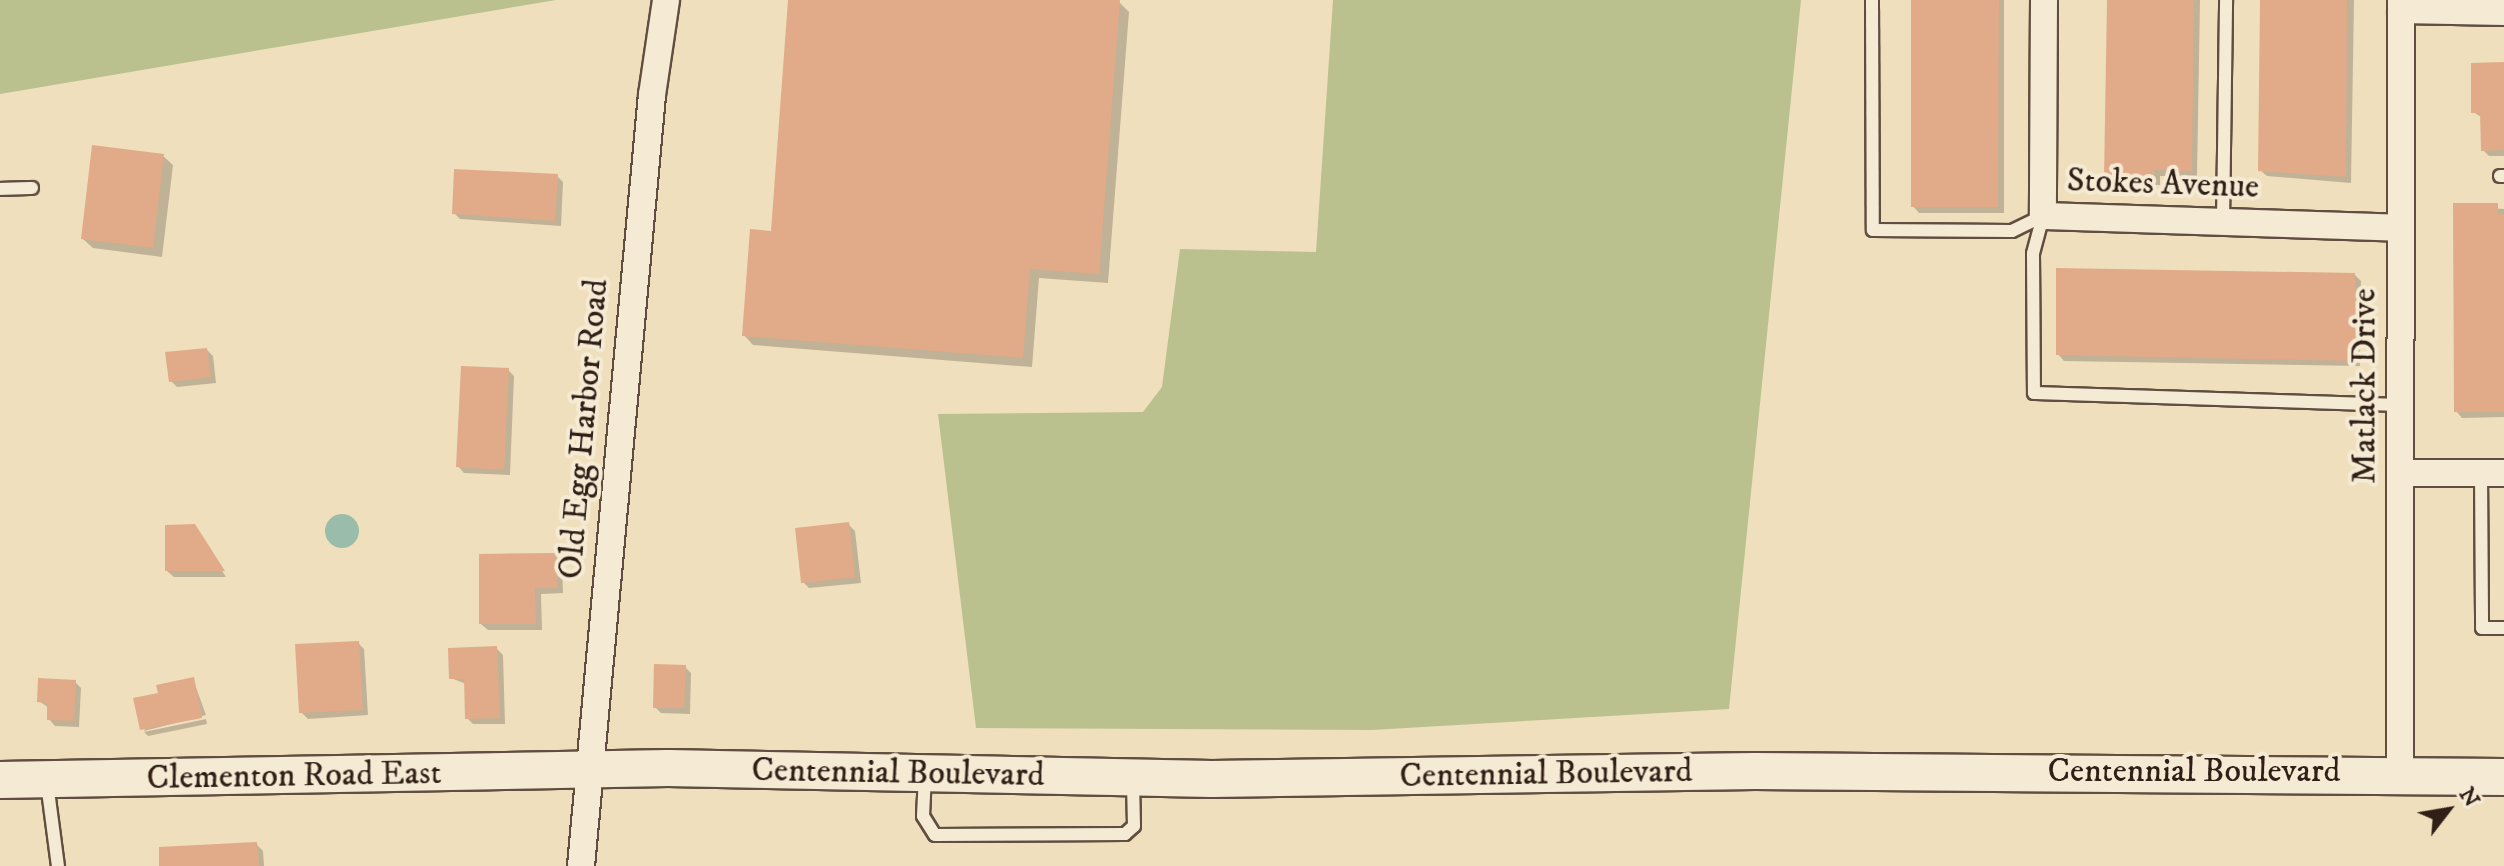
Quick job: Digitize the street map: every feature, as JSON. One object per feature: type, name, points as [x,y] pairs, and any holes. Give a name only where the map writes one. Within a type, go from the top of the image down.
[{"type":"main road","name":"Centennial Boulevard","points":[[589,770],[1133,777],[2400,772],[2504,777]]},
{"type":"main road","name":"Clementon Road East","points":[[0,780],[589,770]]},
{"type":"street","name":"Old Egg Harbor Road","points":[[581,866],[650,111],[666,0]]},
{"type":"street","name":"Stokes Avenue","points":[[2044,0],[2043,216],[2401,228]]},
{"type":"street","points":[[2401,5],[2504,12]]},
{"type":"street","name":"Matlack Drive","points":[[2400,772],[2401,5]]},
{"type":"street","points":[[2400,473],[2492,473]]},
{"type":"lane","points":[[1872,0],[1873,230],[2012,231],[2043,216]]},
{"type":"lane","points":[[2223,222],[2226,0]]},
{"type":"lane","points":[[0,189],[32,188]]},
{"type":"lane","points":[[2043,216],[2033,254],[2034,393],[2401,405]]},
{"type":"lane","points":[[2492,473],[2482,628],[2504,628]]},
{"type":"lane","points":[[925,773],[923,816],[935,835],[1125,834],[1134,826],[1133,777]]},
{"type":"lane","points":[[46,780],[58,866]]},
{"type":"shaded area","points":[[0,0],[556,0],[0,94]]},
{"type":"shaded area","points":[[1333,0],[1801,0],[1729,709],[1372,730],[976,728],[938,414],[1143,412],[1162,387],[1180,249],[1316,252]]},
{"type":"shaded area","points":[[342,514],[354,519],[359,531],[354,543],[342,548],[330,543],[325,531],[330,519]]},
{"type":"building","points":[[788,0],[1120,0],[1099,274],[1030,269],[1023,358],[742,336],[750,229],[771,231]]},
{"type":"building","points":[[1911,0],[1999,0],[1998,207],[1911,207]]},
{"type":"building","points":[[2107,0],[2194,0],[2192,171],[2154,170],[2154,179],[2104,178]]},
{"type":"building","points":[[2260,0],[2347,0],[2346,177],[2258,171]]},
{"type":"building","points":[[2504,62],[2504,150],[2481,151],[2480,113],[2471,113],[2471,63]]},
{"type":"building","points":[[92,145],[164,154],[153,248],[81,239]]},
{"type":"building","points":[[454,169],[558,174],[555,221],[452,214]]},
{"type":"building","points":[[2453,203],[2498,203],[2498,214],[2504,214],[2504,412],[2454,412]]},
{"type":"building","points":[[2056,268],[2355,273],[2355,361],[2056,355]]},
{"type":"building","points":[[207,348],[211,377],[169,382],[165,352]]},
{"type":"building","points":[[461,366],[509,368],[504,470],[456,467]]},
{"type":"building","points":[[849,522],[855,577],[801,583],[795,528]]},
{"type":"building","points":[[195,524],[225,571],[165,571],[165,525]]},
{"type":"building","points":[[556,553],[557,588],[535,588],[536,624],[479,624],[479,554]]},
{"type":"building","points":[[359,641],[363,710],[299,713],[295,644]]},
{"type":"building","points":[[497,646],[500,718],[465,719],[464,679],[449,679],[448,648]]},
{"type":"building","points":[[654,664],[686,665],[684,708],[653,708]]},
{"type":"building","points":[[194,677],[202,718],[140,730],[133,698],[158,693],[156,685]]},
{"type":"building","points":[[38,678],[76,680],[74,721],[47,720],[47,703],[37,702]]},
{"type":"building","points":[[257,842],[259,866],[159,866],[159,847]]}]
